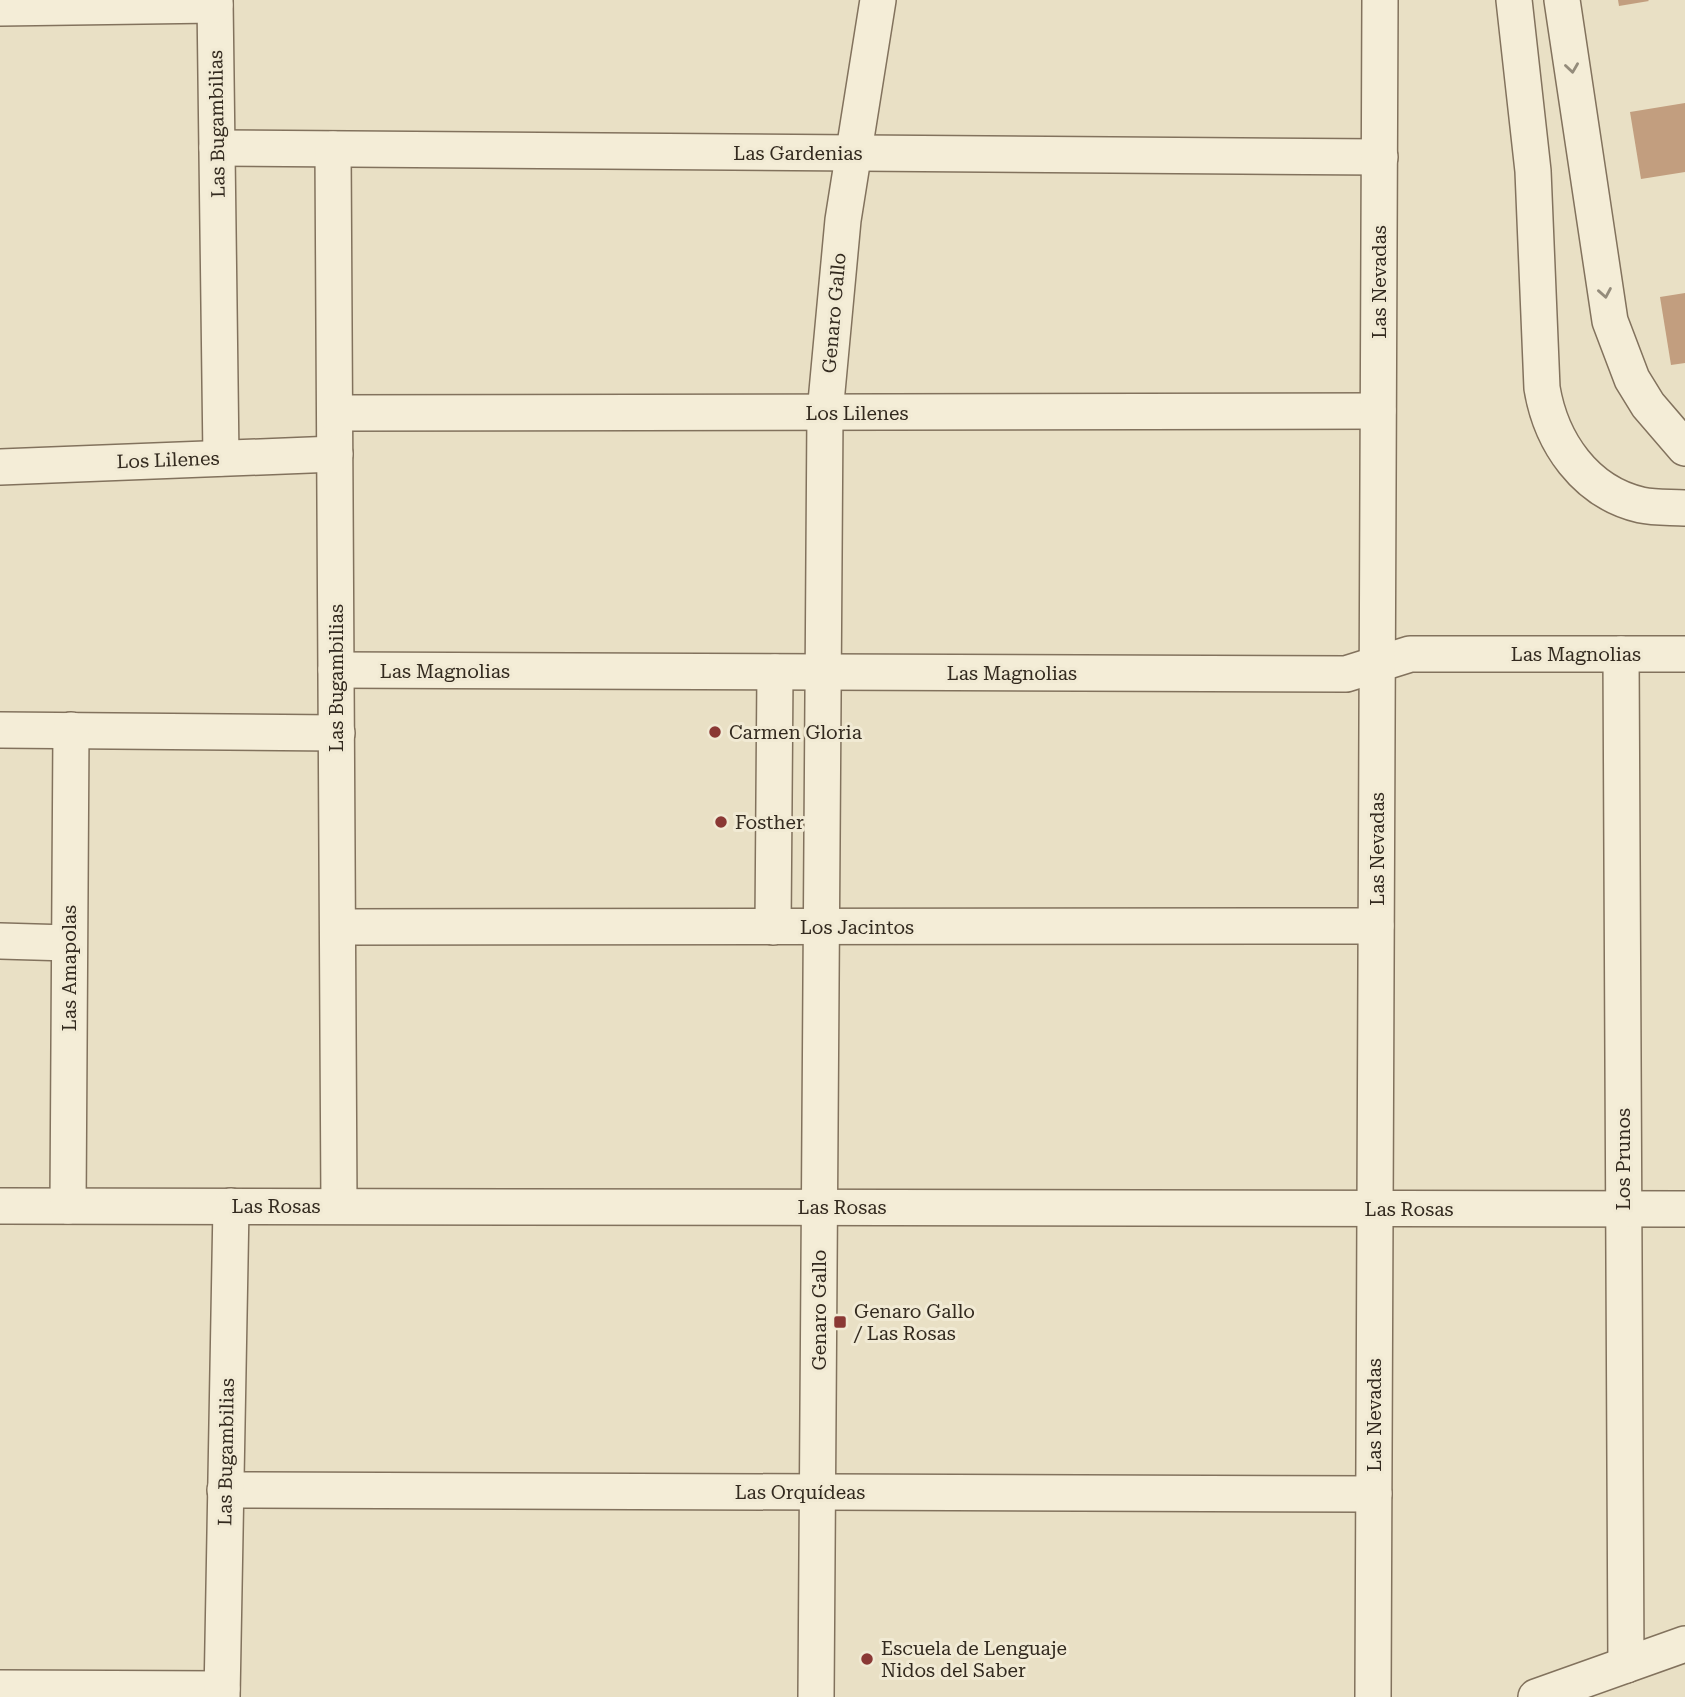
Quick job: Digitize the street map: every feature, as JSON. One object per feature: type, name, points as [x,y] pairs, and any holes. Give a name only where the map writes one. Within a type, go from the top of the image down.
[{"type":"street","name":"Genaro Gallo","points":[[816,1697],[825,413],[837,274],[852,153],[878,0]]},
{"type":"street","name":"Las Nevadas","points":[[1373,1697],[1380,0]]},
{"type":"street","points":[[1514,0],[1533,171],[1542,388],[1546,411],[1567,454],[1595,483],[1643,505],[1685,508]]},
{"type":"street","points":[[1562,0],[1610,321],[1632,379],[1648,405],[1685,448]]},
{"type":"street","points":[[0,8],[215,2]]},
{"type":"street","name":"Las Bugambilias","points":[[215,2],[221,458]]},
{"type":"street","name":"Las Gardenias","points":[[217,148],[1380,157]]},
{"type":"street","name":"Las Bugambilias","points":[[333,149],[339,1206]]},
{"type":"street","name":"Los Lilenes","points":[[335,413],[1378,411]]},
{"type":"street","name":"Los Lilenes","points":[[0,467],[335,454]]},
{"type":"street","name":"Las Magnolias","points":[[336,670],[1346,674],[1410,654],[1685,654]]},
{"type":"street","name":"Los Prunos","points":[[1621,654],[1626,1665]]},
{"type":"street","points":[[774,927],[775,672]]},
{"type":"street","points":[[0,730],[337,733]]},
{"type":"street","name":"Las Amapolas","points":[[68,1206],[71,730]]},
{"type":"street","points":[[774,796],[822,796]]},
{"type":"street","name":"Los Jacintos","points":[[338,927],[1376,926]]},
{"type":"street","points":[[0,941],[69,943]]},
{"type":"street","name":"Las Rosas","points":[[0,1206],[1685,1209]]},
{"type":"street","name":"Las Bugambilias","points":[[222,1693],[231,1206]]},
{"type":"street","name":"Las Orquídeas","points":[[225,1490],[1374,1494]]},
{"type":"street","points":[[1536,1697],[1685,1644]]},
{"type":"street","points":[[0,1688],[222,1693]]},
{"type":"building","points":[[1618,0],[1648,0],[1649,1],[1619,6]]},
{"type":"building","points":[[1685,103],[1685,172],[1641,179],[1630,112]]},
{"type":"building","points":[[1685,293],[1685,363],[1671,365],[1660,297]]},
{"type":"place","name":"Carmen Gloria","points":[[715,732]]},
{"type":"place","name":"Fosther","points":[[721,822]]},
{"type":"place","name":"Genaro Gallo / Las Rosas","points":[[840,1322]]},
{"type":"place","name":"Escuela de Lenguaje Nidos del Saber","points":[[867,1659]]}]
